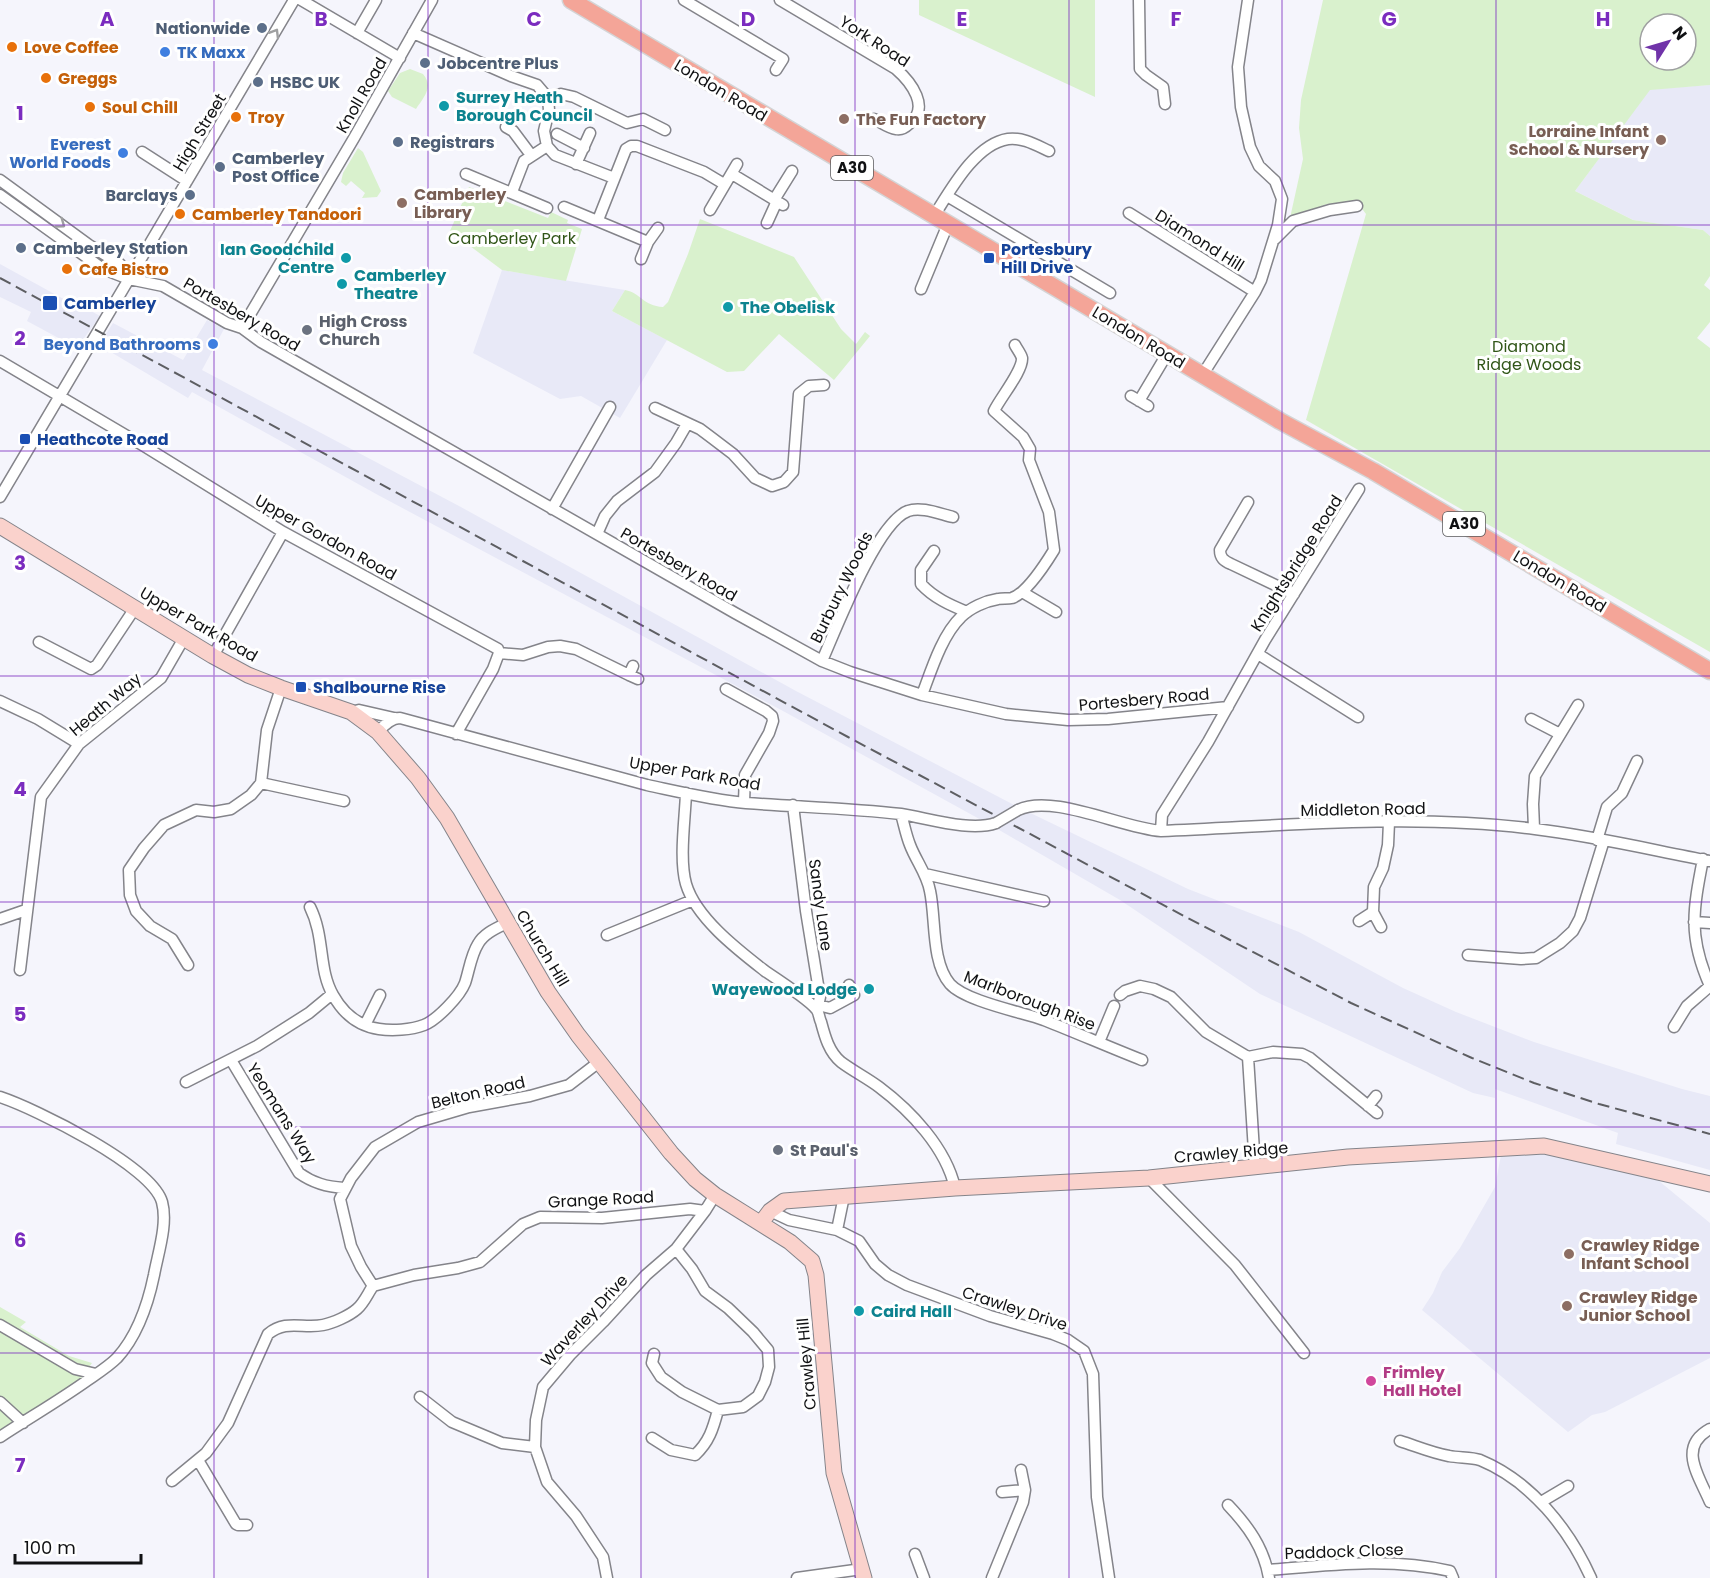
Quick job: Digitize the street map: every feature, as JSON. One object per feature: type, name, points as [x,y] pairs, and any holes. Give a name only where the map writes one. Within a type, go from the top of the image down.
[{"type":"main road","name":"London Road","points":[[571,0],[1280,421],[1373,471],[1710,671]]},
{"type":"street","name":"High Street","points":[[129,279],[294,0]]},
{"type":"street","points":[[301,0],[400,58]]},
{"type":"street","points":[[357,33],[376,0]]},
{"type":"street","name":"Knoll Road","points":[[242,328],[432,0]]},
{"type":"street","points":[[684,0],[783,59],[776,70]]},
{"type":"street","name":"York Road","points":[[780,0],[896,69],[911,84],[919,102],[918,114],[912,122],[902,129],[894,129],[874,119]]},
{"type":"street","points":[[1139,0],[1140,69],[1146,75],[1163,83],[1165,104]]},
{"type":"street","points":[[1203,374],[1256,292],[1273,242],[1282,199],[1275,181],[1259,166],[1250,147],[1241,107],[1238,67],[1248,0]]},
{"type":"street","points":[[413,33],[537,85],[548,98],[549,110],[544,131],[547,146],[555,155],[614,178]]},
{"type":"street","points":[[548,98],[561,94],[627,123],[643,119],[664,130]]},
{"type":"street","points":[[506,127],[513,131],[531,155]]},
{"type":"street","points":[[576,164],[590,133]]},
{"type":"street","points":[[557,134],[584,148]]},
{"type":"street","points":[[921,289],[947,196],[975,159],[991,145],[1008,139],[1024,141],[1049,150]]},
{"type":"street","points":[[512,192],[524,161],[547,146]]},
{"type":"street","points":[[598,220],[626,148],[631,146],[704,172],[724,184]]},
{"type":"street","points":[[142,152],[187,181]]},
{"type":"street","points":[[710,210],[734,169],[778,202]]},
{"type":"street","points":[[767,223],[792,171]]},
{"type":"street","points":[[466,174],[547,207]]},
{"type":"street","points":[[0,180],[86,250]]},
{"type":"street","points":[[0,195],[86,250]]},
{"type":"street","name":"London Road","points":[[947,196],[1110,293]]},
{"type":"street","points":[[1273,242],[1293,221],[1330,210],[1357,206]]},
{"type":"street","points":[[564,207],[648,242]]},
{"type":"street","name":"Diamond Hill","points":[[1129,213],[1256,292]]},
{"type":"street","points":[[641,259],[648,242],[658,228]]},
{"type":"street","name":"Portesbery Road","points":[[86,250],[103,269],[129,279],[163,286],[227,324],[242,328],[261,342],[822,661],[860,676],[922,695],[1006,714],[1068,720],[1108,719],[1227,707]]},
{"type":"street","points":[[0,497],[129,279]]},
{"type":"street","points":[[922,695],[933,665],[960,617],[981,604],[996,599],[1012,598],[1022,592],[1054,550],[1049,512],[1029,460],[1030,449],[1023,437],[994,411],[1021,365],[1022,357],[1015,345]]},
{"type":"street","points":[[1139,401],[1167,354]]},
{"type":"street","name":"Upper Gordon Road","points":[[0,361],[283,532],[498,649],[500,653]]},
{"type":"street","points":[[655,408],[700,429],[726,449],[755,478],[772,486],[780,485],[793,472],[800,394],[814,384],[824,385]]},
{"type":"street","points":[[552,509],[610,407]]},
{"type":"street","points":[[597,534],[605,516],[617,501],[655,472],[687,424]]},
{"type":"street","name":"Knightsbridge Road","points":[[1161,831],[1162,815],[1359,489]]},
{"type":"street","points":[[1248,501],[1220,550],[1220,555],[1223,560],[1294,594]]},
{"type":"street","name":"Burbury Woods","points":[[822,661],[863,570],[885,532],[899,516],[909,510],[928,510],[953,517]]},
{"type":"street","name":"Upper Park Road","points":[[0,526],[248,675],[351,712],[358,710],[394,718],[647,785],[744,802],[901,814],[988,825],[1018,810]]},
{"type":"street","points":[[213,656],[283,532]]},
{"type":"street","points":[[934,551],[921,570],[921,584],[946,603],[967,612]]},
{"type":"street","points":[[1022,592],[1056,612]]},
{"type":"street","points":[[39,642],[91,669],[97,666],[135,608]]},
{"type":"street","name":"Heath Way","points":[[20,970],[41,797],[79,744],[161,678],[184,638]]},
{"type":"street","points":[[456,734],[500,653],[523,655],[548,647],[560,646],[576,649],[633,673]]},
{"type":"street","name":"Knightsbridge Road","points":[[1258,654],[1358,717]]},
{"type":"street","points":[[188,965],[172,939],[150,926],[136,911],[130,895],[129,870],[164,825],[196,810],[214,812],[231,809],[251,795],[261,783],[267,730],[281,688]]},
{"type":"street","points":[[726,689],[766,711],[772,716],[773,721],[769,733],[745,775],[744,802]]},
{"type":"street","points":[[0,701],[38,718],[79,744]]},
{"type":"street","points":[[1534,828],[1535,776],[1578,705]]},
{"type":"street","name":"Church Hill","points":[[351,712],[378,732],[418,778],[447,818],[548,992],[598,1062],[671,1154],[695,1179],[715,1195]]},
{"type":"street","points":[[378,732],[394,718]]},
{"type":"street","points":[[1532,719],[1560,734]]},
{"type":"street","points":[[1468,956],[1536,958],[1560,943],[1573,931],[1580,918],[1607,807],[1622,793],[1636,760]]},
{"type":"street","points":[[261,783],[344,801]]},
{"type":"street","points":[[686,793],[684,857],[686,883],[693,900],[705,917],[761,968],[817,1007],[830,1008],[854,995],[849,985]]},
{"type":"street","name":"Sandy Lane","points":[[793,805],[806,911],[820,997],[817,1007],[830,1050],[839,1060],[885,1092],[917,1123],[939,1149],[949,1167],[955,1188]]},
{"type":"street","name":"Middleton Road","points":[[1018,810],[1029,806],[1055,806],[1143,830],[1161,831],[1389,822],[1534,828],[1707,860]]},
{"type":"street","name":"Marlborough Rise","points":[[901,814],[910,846],[925,874],[931,892],[933,927],[944,975],[951,986],[974,998],[1042,1020],[1142,1060]]},
{"type":"street","points":[[1380,927],[1373,912],[1374,887],[1383,868],[1388,845],[1389,822]]},
{"type":"street","points":[[1674,1027],[1687,1006],[1710,986],[1698,955],[1694,922],[1707,860]]},
{"type":"street","points":[[925,874],[1044,902]]},
{"type":"street","points":[[607,935],[693,900]]},
{"type":"street","points":[[310,907],[319,930],[326,976],[332,994],[347,1015],[365,1025],[387,1030],[425,1025],[448,1007],[464,986],[478,943],[489,932],[507,923]]},
{"type":"street","points":[[0,919],[26,910]]},
{"type":"street","points":[[1359,921],[1373,912]]},
{"type":"street","points":[[1694,922],[1710,923]]},
{"type":"street","points":[[1119,996],[1125,991],[1140,986],[1154,989],[1171,997],[1206,1032],[1248,1056],[1273,1052],[1302,1054],[1320,1065],[1377,1113]]},
{"type":"street","points":[[186,1082],[231,1060],[290,1026],[332,994]]},
{"type":"street","points":[[365,1025],[374,998]]},
{"type":"street","name":"Marlborough Rise","points":[[1099,1042],[1114,1006]]},
{"type":"street","points":[[1248,1056],[1255,1167]]},
{"type":"street","name":"Yeomans Way","points":[[231,1060],[298,1173],[326,1187],[344,1188]]},
{"type":"street","name":"Belton Road","points":[[344,1188],[375,1148],[418,1122],[468,1107],[530,1096],[569,1085],[598,1062]]},
{"type":"street","points":[[1368,1106],[1376,1096]]},
{"type":"street","points":[[0,1097],[55,1120],[94,1142],[142,1176],[160,1196],[164,1212],[163,1228],[146,1309],[128,1344],[117,1359],[0,1437]]},
{"type":"street","name":"Crawley Ridge","points":[[766,1217],[784,1201],[955,1188],[1149,1178],[1348,1157],[1544,1146],[1710,1184]]},
{"type":"street","points":[[1149,1178],[1235,1265],[1304,1353]]},
{"type":"street","points":[[172,1480],[198,1460],[228,1423],[268,1334],[275,1328],[288,1324],[322,1325],[340,1319],[357,1309],[374,1286],[351,1246],[340,1199],[344,1188]]},
{"type":"street","name":"Waverley Drive","points":[[607,1578],[603,1557],[576,1516],[547,1482],[535,1447],[536,1420],[543,1387],[646,1275],[676,1249],[715,1195]]},
{"type":"street","name":"Crawley Hill","points":[[715,1195],[766,1217],[812,1261],[816,1275],[834,1473],[863,1574]]},
{"type":"street","points":[[837,1230],[844,1196]]},
{"type":"street","name":"Grange Road","points":[[374,1286],[414,1275],[480,1262],[523,1224],[540,1217],[602,1218],[690,1209],[705,1211]]},
{"type":"street","name":"Crawley Drive","points":[[766,1217],[837,1230],[859,1241],[875,1264],[897,1280],[990,1316],[1053,1334],[1068,1340],[1084,1351],[1093,1374],[1097,1497],[1109,1578]]},
{"type":"street","points":[[654,1354],[652,1364],[661,1377],[682,1392],[718,1410],[743,1407],[758,1395],[769,1367],[768,1350],[728,1308],[705,1291],[692,1269],[676,1249]]},
{"type":"street","points":[[0,1325],[75,1369],[96,1374]]},
{"type":"street","points":[[75,1369],[79,1378],[79,1386]]},
{"type":"street","points":[[420,1397],[452,1422],[502,1443],[535,1447]]},
{"type":"street","points":[[0,1402],[23,1423]]},
{"type":"street","points":[[652,1438],[671,1450],[695,1455],[704,1447],[712,1433],[718,1410]]},
{"type":"street","points":[[1710,1429],[1701,1433],[1694,1441],[1691,1450],[1691,1456],[1710,1502]]},
{"type":"street","points":[[1400,1441],[1446,1456],[1479,1460],[1517,1480],[1541,1502],[1567,1535],[1591,1578]]},
{"type":"street","points":[[198,1460],[236,1524],[238,1526],[247,1525]]},
{"type":"street","points":[[992,1578],[1023,1502],[1025,1490],[1021,1470]]},
{"type":"street","points":[[1541,1502],[1568,1486]]},
{"type":"street","points":[[1002,1492],[1025,1490]]},
{"type":"street","points":[[1228,1505],[1246,1523],[1257,1541],[1268,1574]]},
{"type":"street","points":[[915,1554],[924,1578]]},
{"type":"street","name":"Paddock Close","points":[[1268,1574],[1368,1563],[1411,1564],[1450,1571],[1453,1578]]},
{"type":"street","points":[[797,1578],[863,1574]]},
{"type":"shaded area","name":"Lorraine Infant School & Nursery","points":[[1710,85],[1710,236],[1703,230],[1633,220],[1575,191],[1650,89]]},
{"type":"shaded area","points":[[0,264],[69,302],[100,316],[77,348],[27,321],[31,312],[0,297]]},
{"type":"shaded area","points":[[502,270],[625,290],[612,311],[667,340],[620,418],[581,396],[560,399],[473,353]]},
{"type":"shaded area","points":[[207,320],[224,329],[202,370],[459,506],[796,691],[1018,807],[1188,889],[1299,932],[1403,988],[1456,1012],[1534,1042],[1710,1096],[1710,1170],[1616,1144],[1618,1133],[1495,1089],[1495,1098],[1473,1093],[1260,994],[1120,900],[994,827],[783,711],[378,495],[192,392],[188,398],[99,345],[113,323],[183,360]]},
{"type":"shaded area","name":"Crawley Ridge Junior School","points":[[1545,1152],[1564,1154],[1659,1181],[1710,1223],[1710,1358],[1605,1412],[1592,1415],[1568,1432],[1422,1310],[1433,1293],[1442,1272],[1460,1248],[1495,1187],[1501,1155]]},
{"type":"green space","points":[[919,0],[1095,0],[1095,97],[919,15]]},
{"type":"green space","name":"Diamond Ridge Woods","points":[[1323,0],[1710,0],[1710,85],[1650,90],[1575,191],[1633,220],[1703,230],[1710,236],[1710,276],[1704,285],[1710,290],[1710,322],[1697,338],[1710,348],[1710,652],[1306,420],[1366,214],[1357,202],[1327,204],[1290,218],[1303,159],[1299,128],[1301,100]]},
{"type":"green space","points":[[410,69],[423,74],[428,83],[427,92],[416,109],[392,97],[388,91],[400,73]]},
{"type":"green space","points":[[358,148],[363,152],[381,191],[377,197],[362,198],[365,193],[351,181],[346,186],[341,182],[343,173]]},
{"type":"green space","name":"Camberley Park","points":[[469,187],[548,218],[551,212],[568,220],[567,223],[582,229],[566,281],[502,270],[450,231]]},
{"type":"green space","points":[[700,219],[794,257],[841,329],[856,344],[865,332],[870,336],[834,380],[779,334],[744,371],[727,372],[612,311],[625,290],[656,306],[663,307],[668,302]]},
{"type":"green space","points":[[0,1307],[26,1322],[20,1327],[69,1356],[92,1363],[69,1396],[0,1443]]},
{"type":"railway","points":[[0,278],[848,737],[1351,1003],[1472,1058],[1534,1083],[1599,1104],[1710,1134]]},
{"type":"place","name":"Nationwide","points":[[262,28]]},
{"type":"place","name":"Love Coffee","points":[[12,47]]},
{"type":"place","name":"TK Maxx","points":[[165,52]]},
{"type":"place","name":"Jobcentre Plus","points":[[425,63]]},
{"type":"place","name":"Greggs","points":[[46,78]]},
{"type":"place","name":"HSBC UK","points":[[258,82]]},
{"type":"place","name":"Surrey Heath Borough Council","points":[[444,106]]},
{"type":"place","name":"Soul Chill","points":[[90,107]]},
{"type":"place","name":"Troy","points":[[236,117]]},
{"type":"place","name":"The Fun Factory","points":[[844,119]]},
{"type":"place","name":"Lorraine Infant School & Nursery","points":[[1661,140]]},
{"type":"place","name":"Registrars","points":[[398,142]]},
{"type":"place","name":"Everest World Foods","points":[[123,153]]},
{"type":"place","name":"Camberley Post Office","points":[[220,167]]},
{"type":"place","name":"Barclays","points":[[190,195]]},
{"type":"place","name":"Camberley Library","points":[[402,203]]},
{"type":"place","name":"Camberley Tandoori","points":[[180,214]]},
{"type":"place","name":"Camberley Station","points":[[21,248]]},
{"type":"place","name":"Ian Goodchild Centre","points":[[346,258]]},
{"type":"place","name":"Portesbury Hill Drive","points":[[989,258]]},
{"type":"place","name":"Cafe Bistro","points":[[67,269]]},
{"type":"place","name":"Camberley Theatre","points":[[342,284]]},
{"type":"place","name":"Camberley","points":[[50,303]]},
{"type":"place","name":"The Obelisk","points":[[728,307]]},
{"type":"place","name":"High Cross Church","points":[[307,330]]},
{"type":"place","name":"Beyond Bathrooms","points":[[213,344]]},
{"type":"place","name":"Heathcote Road","points":[[25,439]]},
{"type":"place","name":"Shalbourne Rise","points":[[301,687]]},
{"type":"place","name":"Wayewood Lodge","points":[[869,989]]},
{"type":"place","name":"St Paul's","points":[[778,1150]]},
{"type":"place","name":"Crawley Ridge Infant School","points":[[1569,1254]]},
{"type":"place","name":"Crawley Ridge Junior School","points":[[1567,1306]]},
{"type":"place","name":"Caird Hall","points":[[859,1311]]},
{"type":"place","name":"Frimley Hall Hotel","points":[[1371,1381]]}]
